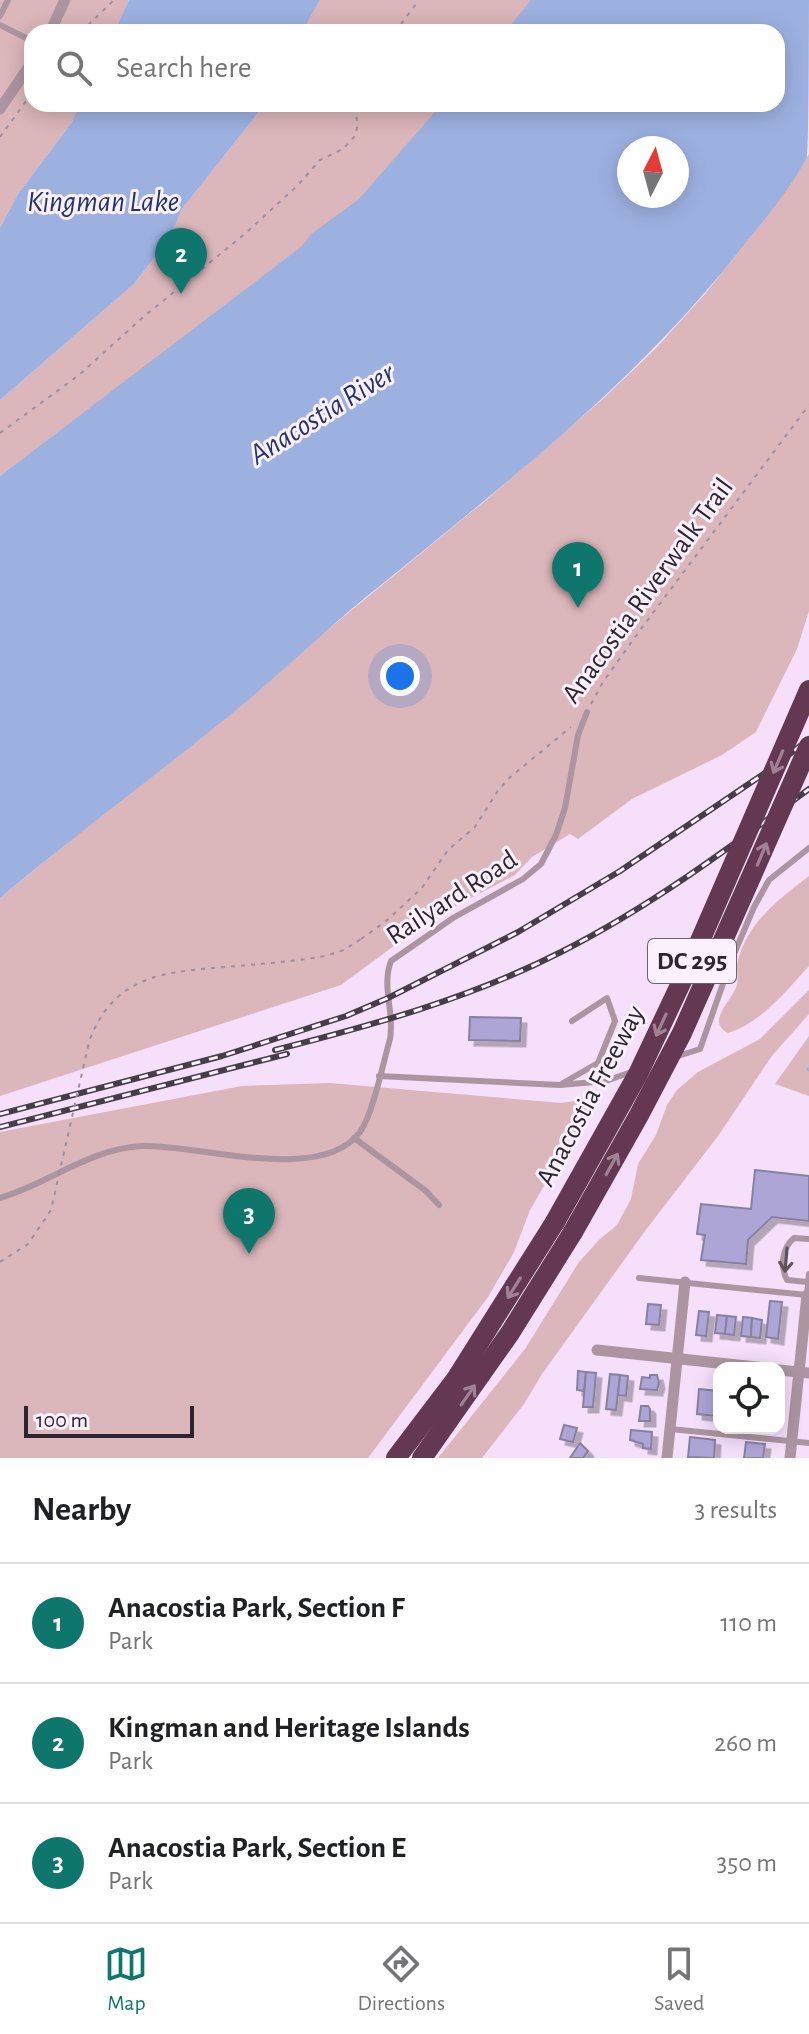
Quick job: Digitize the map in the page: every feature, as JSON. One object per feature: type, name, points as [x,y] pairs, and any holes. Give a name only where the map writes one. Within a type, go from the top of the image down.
[{"type":"highway","name":"Anacostia Freeway","points":[[422,1458],[510,1333],[564,1227],[690,964],[809,690]]},
{"type":"highway","name":"Anacostia Freeway","points":[[396,1458],[564,1227],[639,1115],[682,1033],[809,746]]},
{"type":"street","points":[[54,24],[65,0]]},
{"type":"street","points":[[0,109],[24,74]]},
{"type":"street","points":[[667,1458],[685,1282]]},
{"type":"street","points":[[790,1458],[804,1372],[807,1295]]},
{"type":"street","points":[[597,1350],[713,1363]]},
{"type":"lane","points":[[0,16],[8,0]]},
{"type":"lane","points":[[0,25],[24,37]]},
{"type":"lane","name":"Railyard Road","points":[[354,1138],[366,1120],[391,1033],[386,980],[391,961],[453,918],[523,879],[541,864],[565,808],[578,735],[587,712]]},
{"type":"lane","points":[[660,1062],[700,1049],[731,961],[769,880],[809,848]]},
{"type":"lane","points":[[560,1085],[598,1063],[615,1021],[607,998],[572,1021]]},
{"type":"lane","points":[[379,1076],[560,1085],[606,1081],[646,1067]]},
{"type":"lane","points":[[0,1198],[69,1167],[142,1146],[249,1156],[306,1157],[340,1148],[354,1138],[426,1191],[439,1205]]},
{"type":"lane","points":[[639,1278],[807,1295],[808,1278],[787,1280],[783,1271],[784,1253],[789,1242],[794,1238],[809,1239]]},
{"type":"lane","points":[[671,1429],[809,1443]]},
{"type":"path","points":[[89,24],[114,0]]},
{"type":"path","points":[[401,24],[419,0]]},
{"type":"path","points":[[0,137],[24,104]]},
{"type":"path","points":[[0,433],[79,375],[141,319],[247,232],[320,160],[343,149],[355,136],[358,124],[355,112]]},
{"type":"path","name":"Anacostia Riverwalk Trail","points":[[0,1262],[28,1244],[51,1210],[89,1042],[100,1018],[115,999],[131,986],[157,975],[325,956],[344,950],[385,922],[421,889],[448,850],[475,827],[508,779],[587,712],[618,661],[809,405]]},
{"type":"shaded area","points":[[0,0],[129,0],[118,24],[24,24],[24,112],[77,112],[18,194],[0,228]]},
{"type":"shaded area","points":[[320,0],[597,0],[590,24],[306,24]]},
{"type":"shaded area","points":[[259,112],[549,112],[102,399],[0,476],[0,400],[134,284],[170,237],[182,209]]},
{"type":"shaded area","points":[[809,154],[809,611],[797,649],[756,732],[722,755],[632,799],[578,839],[570,834],[532,857],[515,875],[429,920],[341,985],[0,1096],[0,898],[486,500],[605,397],[657,347],[705,294],[762,222]]},
{"type":"shaded area","points":[[809,876],[809,966],[762,1014],[728,1033],[719,1023],[720,1016],[735,991],[737,963],[749,934],[766,912]]},
{"type":"shaded area","points":[[809,990],[809,1014],[771,1057],[718,1136],[645,1231],[542,1374],[524,1404],[482,1458],[438,1458],[525,1349],[579,1262],[617,1225],[631,1199],[638,1164],[656,1135],[667,1105],[677,1090],[698,1072],[760,1039]]},
{"type":"shaded area","points":[[809,1036],[809,1096],[775,1084]]},
{"type":"shaded area","points":[[329,1083],[561,1103],[590,1099],[594,1103],[584,1123],[559,1149],[546,1172],[548,1179],[530,1210],[514,1252],[488,1297],[368,1458],[0,1458],[0,1132],[242,1086]]},
{"type":"water","points":[[129,0],[320,0],[306,24],[118,24]]},
{"type":"water","name":"Anacostia River","points":[[531,0],[809,0],[807,157],[776,205],[700,298],[615,386],[524,467],[347,613],[247,701],[0,898],[0,476],[301,247],[311,234],[359,199],[435,112],[785,112],[785,24],[512,24]]},
{"type":"water","name":"Kingman Lake","points":[[76,112],[259,112],[182,209],[170,237],[134,284],[0,400],[0,228],[18,194]]},
{"type":"building","points":[[470,1017],[521,1018],[520,1041],[469,1040]]},
{"type":"building","points":[[755,1170],[809,1176],[809,1221],[772,1217],[748,1240],[746,1264],[701,1260],[705,1235],[697,1234],[701,1204],[751,1209]]},
{"type":"building","points":[[770,1301],[782,1302],[778,1339],[766,1337]]},
{"type":"building","points":[[648,1304],[661,1305],[659,1325],[646,1324]]},
{"type":"building","points":[[699,1311],[709,1312],[706,1336],[696,1335]]},
{"type":"building","points":[[717,1315],[727,1316],[725,1334],[715,1333]]},
{"type":"building","points":[[727,1316],[736,1317],[734,1335],[725,1334]]},
{"type":"building","points":[[743,1317],[752,1318],[751,1337],[741,1336]]},
{"type":"building","points":[[752,1318],[762,1320],[760,1338],[751,1337]]},
{"type":"building","points":[[578,1371],[586,1372],[584,1391],[577,1390]]},
{"type":"building","points":[[586,1372],[596,1373],[593,1407],[583,1407]]},
{"type":"building","points":[[610,1374],[620,1375],[616,1410],[606,1409]]},
{"type":"building","points":[[620,1375],[628,1376],[626,1396],[618,1395]]},
{"type":"building","points":[[650,1375],[657,1375],[657,1390],[640,1389],[642,1377],[650,1378]]},
{"type":"building","points":[[699,1389],[713,1390],[713,1416],[697,1414]]},
{"type":"building","points":[[641,1406],[650,1409],[650,1421],[639,1421]]},
{"type":"building","points":[[564,1425],[577,1428],[573,1442],[560,1439]]},
{"type":"building","points":[[631,1430],[652,1432],[651,1449],[630,1440]]},
{"type":"building","points":[[690,1437],[715,1440],[714,1458],[688,1457]]},
{"type":"building","points":[[746,1442],[765,1444],[763,1458],[744,1458]]},
{"type":"building","points":[[580,1443],[588,1451],[583,1458],[570,1458]]},
{"type":"railway","points":[[0,1114],[222,1056],[346,1016],[388,998],[518,932],[620,871],[768,771],[809,739]]},
{"type":"railway","points":[[275,1050],[457,997],[561,952],[657,896],[809,789]]},
{"type":"railway","points":[[0,1127],[287,1054]]},
{"type":"place","name":"Kingman and Heritage Islands","points":[[181,294]]},
{"type":"place","name":"Anacostia Park, Section F","points":[[578,608]]},
{"type":"place","name":"Anacostia Park, Section E","points":[[249,1254]]}]
